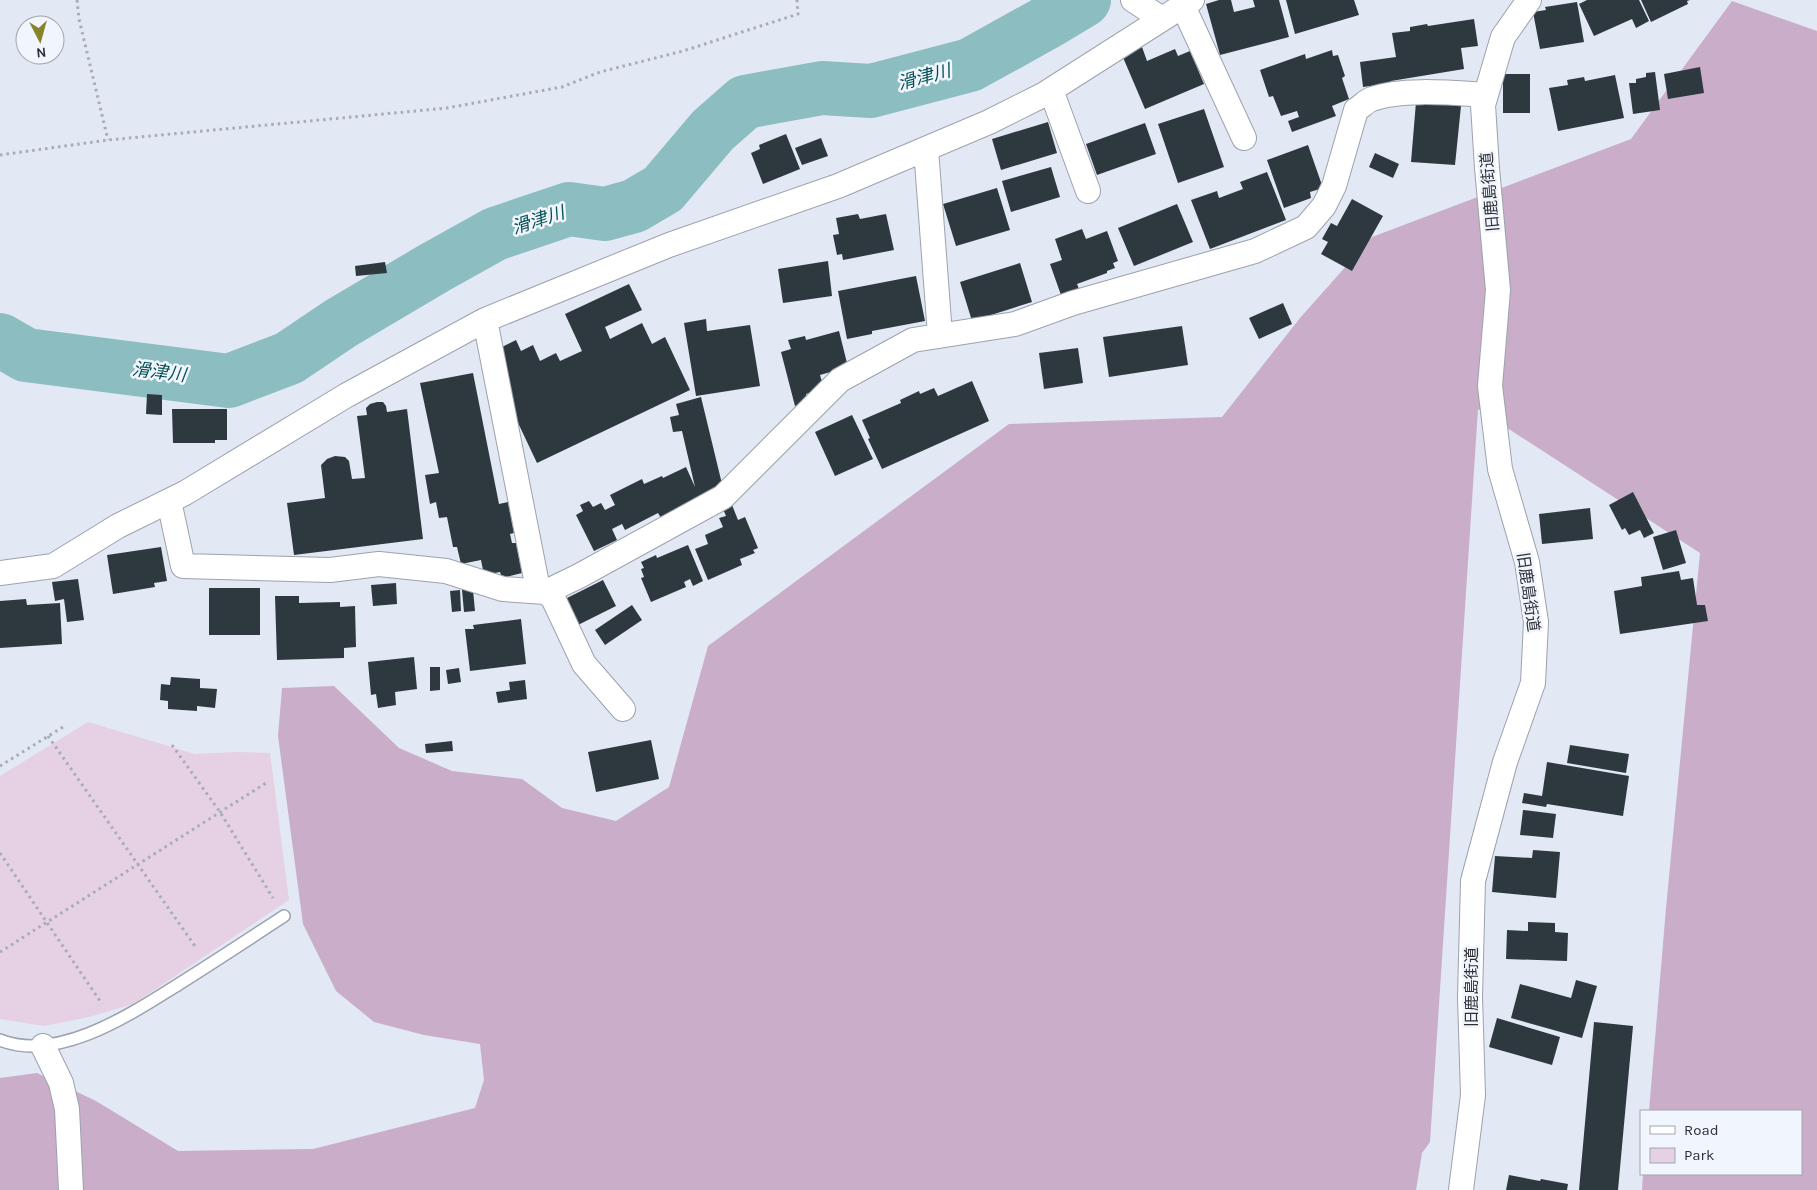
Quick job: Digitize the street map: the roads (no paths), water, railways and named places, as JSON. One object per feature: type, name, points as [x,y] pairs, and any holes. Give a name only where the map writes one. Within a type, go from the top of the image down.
[{"type":"street","points":[[1133,0],[1162,18]]},
{"type":"street","name":"旧鹿島街道","points":[[1461,1190],[1473,1095],[1470,997],[1473,881],[1505,762],[1533,683],[1536,622],[1527,562],[1500,469],[1490,386],[1498,290],[1483,104],[1503,37],[1529,0]]},
{"type":"street","points":[[0,573],[53,566],[118,526],[170,501],[347,394],[485,320],[669,245],[838,186],[989,122],[1051,90],[1187,3],[1244,138]]},
{"type":"street","points":[[1051,90],[1088,191]]},
{"type":"street","points":[[170,501],[183,566],[330,570],[379,564],[446,571],[503,589],[546,592],[580,576],[723,496],[840,380],[913,340],[1014,324],[1073,303],[1255,251],[1306,227],[1324,206],[1334,186],[1356,110],[1372,99],[1432,92],[1486,95]]},
{"type":"street","points":[[926,149],[940,335]]},
{"type":"street","points":[[485,320],[537,584],[553,598],[584,664],[623,709]]},
{"type":"street","points":[[43,1046],[61,1084],[67,1109],[71,1190]]},
{"type":"lane","points":[[0,1040],[28,1046],[43,1046],[66,1042],[114,1024],[209,966],[284,916]]},
{"type":"waterway","name":"滑津川","points":[[0,340],[26,355],[229,381],[289,358],[341,323],[495,234],[569,209],[605,214],[634,206],[663,189],[713,130],[745,102],[822,88],[871,91],[970,65],[1084,0]]}]
